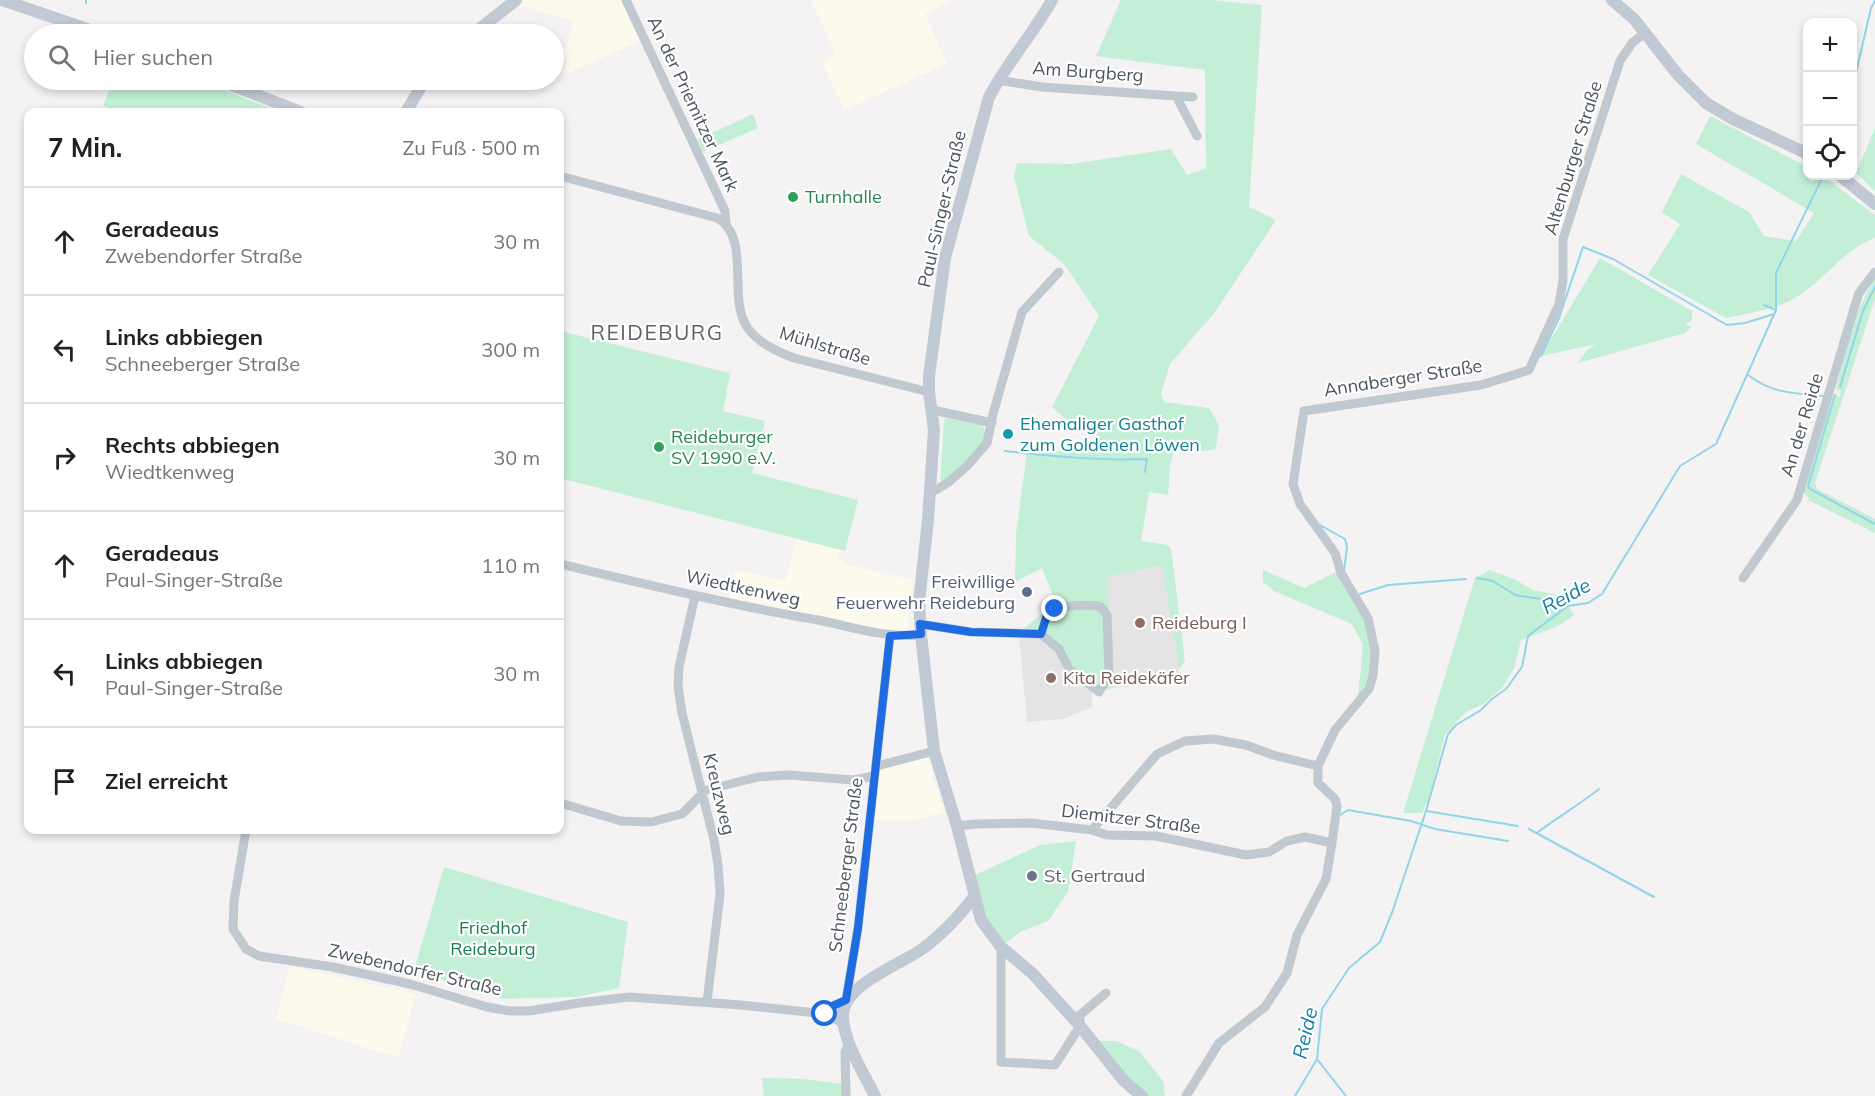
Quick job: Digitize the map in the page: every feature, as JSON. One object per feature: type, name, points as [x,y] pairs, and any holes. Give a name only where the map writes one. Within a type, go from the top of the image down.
[{"type":"street","points":[[2,0],[73,24]]},
{"type":"street","points":[[486,24],[516,0]]},
{"type":"street","name":"An der Priemitzer Mark","points":[[626,0],[725,211],[726,223]]},
{"type":"street","name":"Paul-Singer-Straße","points":[[1052,0],[1040,23],[998,80],[989,97],[945,258],[929,392],[934,430],[919,602],[920,629],[933,751],[957,826],[981,920],[1001,947],[1033,974],[1080,1026],[1124,1081],[1142,1096]]},
{"type":"street","points":[[1612,0],[1635,19],[1677,75],[1706,103],[1733,119],[1803,152]]},
{"type":"street","name":"Altenburger Straße","points":[[1529,370],[1559,304],[1563,280],[1563,239],[1620,61],[1632,44],[1646,32]]},
{"type":"street","name":"Am Burgberg","points":[[998,80],[1042,87],[1193,97]]},
{"type":"street","points":[[244,90],[290,108]]},
{"type":"street","points":[[408,108],[419,90]]},
{"type":"street","points":[[1176,96],[1197,136]]},
{"type":"street","points":[[564,177],[717,218],[726,223]]},
{"type":"street","points":[[1846,180],[1875,204]]},
{"type":"street","name":"Mühlstraße","points":[[726,223],[733,235],[742,317],[759,340],[780,353],[794,358],[929,392]]},
{"type":"street","points":[[930,489],[936,490],[949,482],[980,453],[987,443],[1022,312],[1059,272]]},
{"type":"street","name":"An der Reide","points":[[1743,579],[1797,500],[1859,293],[1875,272]]},
{"type":"street","name":"Annaberger Straße","points":[[1318,783],[1318,766],[1335,730],[1369,689],[1373,676],[1375,651],[1368,618],[1359,600],[1341,573],[1335,553],[1295,494],[1294,472],[1304,411],[1481,385],[1529,370]]},
{"type":"street","points":[[933,410],[992,423]]},
{"type":"street","name":"Wiedtkenweg","points":[[564,565],[753,609],[890,636],[920,629]]},
{"type":"street","name":"Kreuzweg","points":[[695,596],[679,667],[678,686],[682,713],[714,840],[720,885],[707,1002]]},
{"type":"street","points":[[920,629],[1041,634],[1059,649],[1069,669],[1099,692],[1109,675],[1107,615],[1101,607],[1090,605],[1055,609],[1047,615],[1041,634]]},
{"type":"street","name":"Schneeberger Straße","points":[[846,1096],[845,1052],[849,1043],[842,1017],[858,928],[890,636]]},
{"type":"street","points":[[1092,830],[1157,754],[1185,741],[1213,739],[1246,745],[1318,766]]},
{"type":"street","points":[[564,804],[621,821],[651,822],[682,814],[702,792],[742,780],[773,775],[842,780],[864,779],[875,771],[933,751]]},
{"type":"street","points":[[1186,1096],[1219,1043],[1265,1007],[1287,973],[1297,935],[1326,879],[1337,806],[1335,799],[1318,783],[1304,763]]},
{"type":"street","name":"Diemitzer Straße","points":[[957,826],[1031,823],[1092,830],[1107,836],[1156,836],[1246,855],[1269,852],[1287,841],[1305,837],[1332,843]]},
{"type":"street","name":"Zwebendorfer Straße","points":[[245,834],[234,901],[233,929],[246,949],[259,956],[410,984],[487,1007],[510,1011],[529,1011],[629,997],[817,1013],[833,1017],[844,1025]]},
{"type":"street","name":"Zwebendorfer Straße","points":[[817,1013],[846,1000],[875,976],[921,950],[974,897]]},
{"type":"street","points":[[1001,947],[1001,1062],[1055,1065],[1080,1026],[1080,1015],[1107,993]]},
{"type":"street","points":[[849,1043],[875,1096]]},
{"type":"shaded area","points":[[525,0],[622,0],[640,41],[566,74],[564,73],[564,47],[566,48],[574,21],[518,5]]},
{"type":"shaded area","points":[[811,0],[954,0],[925,14],[947,64],[844,110],[822,61],[835,55],[835,52]]},
{"type":"shaded area","points":[[796,539],[845,551],[839,553],[837,557],[844,559],[843,563],[913,580],[907,629],[897,634],[728,601],[735,570],[785,581]]},
{"type":"shaded area","name":"Reideburg I","points":[[1162,564],[1181,682],[1113,688],[1106,577]]},
{"type":"shaded area","name":"Kita Reidekäfer","points":[[1052,635],[1092,687],[1092,707],[1063,719],[1027,722],[1019,636]]},
{"type":"shaded area","points":[[927,756],[944,812],[910,821],[875,820],[879,775],[882,770]]},
{"type":"shaded area","points":[[290,966],[416,994],[399,1058],[276,1019]]},
{"type":"green space","points":[[1121,0],[1211,0],[1262,5],[1249,207],[1276,220],[1215,312],[1170,364],[1161,394],[1164,402],[1209,408],[1219,425],[1216,448],[1204,451],[1184,447],[1175,448],[1170,464],[1168,495],[1149,492],[1141,541],[1168,545],[1171,549],[1185,661],[1179,669],[1162,565],[1107,577],[1113,688],[1099,692],[1069,669],[1048,633],[1019,632],[1056,603],[1042,568],[1015,582],[1016,534],[1027,452],[1073,451],[1095,445],[1097,436],[1095,426],[1073,425],[1052,407],[1099,316],[1064,264],[1029,236],[1014,177],[1017,163],[1071,164],[1171,149],[1187,175],[1206,168],[1205,70],[1096,56]]},
{"type":"green space","points":[[109,90],[224,90],[270,108],[109,108],[103,106]]},
{"type":"green space","points":[[753,114],[758,128],[703,152],[697,140]]},
{"type":"green space","points":[[1710,116],[1803,165],[1803,180],[1828,180],[1875,215],[1875,238],[1853,250],[1804,292],[1786,303],[1726,318],[1648,275],[1680,224],[1662,212],[1681,174],[1749,212],[1764,236],[1796,241],[1814,213],[1696,144]]},
{"type":"green space","points":[[1875,128],[1875,191],[1857,174]]},
{"type":"green space","points":[[1600,258],[1692,311],[1692,320],[1685,325],[1692,326],[1685,333],[1578,363],[1587,350],[1596,344],[1541,356]]},
{"type":"green space","points":[[1875,280],[1875,299],[1815,483],[1817,489],[1875,519],[1875,533],[1808,500],[1809,498],[1803,492],[1833,394],[1840,397],[1841,391],[1836,389],[1856,318]]},
{"type":"green space","name":"Reideburger SV 1990 e.V.","points":[[564,332],[730,373],[723,411],[765,421],[752,473],[858,500],[845,551],[564,479]]},
{"type":"green space","points":[[946,418],[983,426],[985,434],[983,443],[971,459],[940,485],[944,420]]},
{"type":"green space","points":[[1263,570],[1304,588],[1336,572],[1363,614],[1371,639],[1371,670],[1364,689],[1358,696],[1363,645],[1352,624],[1274,591],[1263,582]]},
{"type":"green space","points":[[1490,570],[1516,580],[1533,590],[1562,596],[1574,615],[1558,626],[1521,640],[1514,668],[1502,688],[1483,704],[1465,713],[1445,734],[1429,799],[1422,813],[1403,813],[1475,578]]},
{"type":"green space","points":[[1076,841],[1068,892],[1048,921],[1020,932],[1006,943],[987,919],[975,875],[1040,845]]},
{"type":"green space","name":"Friedhof Reideburg","points":[[444,867],[628,922],[619,988],[577,997],[503,999],[414,971]]},
{"type":"green space","points":[[1095,1041],[1116,1041],[1139,1051],[1163,1081],[1165,1096],[1145,1096]]},
{"type":"green space","points":[[762,1078],[803,1079],[843,1084],[843,1096],[764,1096]]},
{"type":"waterway","name":"Reide","points":[[1856,72],[1871,8],[1875,1]]},
{"type":"waterway","name":"Reide","points":[[1295,1096],[1317,1059],[1322,1009],[1349,968],[1380,942],[1426,811],[1448,734],[1456,725],[1481,710],[1506,689],[1522,667],[1528,636],[1568,606],[1588,603],[1602,594],[1680,466],[1716,444],[1776,310],[1776,273],[1821,180]]},
{"type":"waterway","points":[[1541,356],[1559,318],[1583,247],[1613,259],[1727,325],[1745,323],[1774,314]]},
{"type":"waterway","points":[[1840,387],[1863,311],[1875,287]]},
{"type":"waterway","points":[[1764,305],[1776,310]]},
{"type":"waterway","points":[[1748,375],[1775,389],[1824,396]]},
{"type":"waterway","points":[[1835,395],[1808,486],[1875,524]]},
{"type":"waterway","points":[[1005,451],[1094,459],[1147,459],[1145,472]]},
{"type":"waterway","points":[[1318,524],[1345,539],[1347,547],[1344,571]]},
{"type":"waterway","points":[[1477,578],[1493,581],[1515,595],[1541,599],[1560,611]]},
{"type":"waterway","points":[[1360,594],[1388,585],[1466,579]]},
{"type":"waterway","points":[[1538,832],[1599,789]]},
{"type":"waterway","name":"Reide","points":[[1340,815],[1348,810],[1411,821],[1435,829],[1508,841]]},
{"type":"waterway","points":[[1426,811],[1518,826]]},
{"type":"waterway","points":[[1529,829],[1654,897]]},
{"type":"waterway","points":[[1317,1059],[1346,1096]]},
{"type":"place","name":"Turnhalle","points":[[793,197]]},
{"type":"place","name":"Ehemaliger Gasthof zum Goldenen Löwen","points":[[1008,434]]},
{"type":"place","name":"Reideburger SV 1990 e.V.","points":[[659,447]]},
{"type":"place","name":"Freiwillige Feuerwehr Reideburg","points":[[1027,592]]},
{"type":"place","name":"Reideburg I","points":[[1140,623]]},
{"type":"place","name":"Kita Reidekäfer","points":[[1051,678]]},
{"type":"place","name":"St. Gertraud","points":[[1032,876]]},
{"type":"district","name":"REIDEBURG","points":[[657,333]]},
{"type":"route","points":[[825,1014],[817,1013],[846,1000],[858,928],[890,636],[921,634],[920,624],[971,632],[1041,634],[1047,615],[1055,609]]}]
